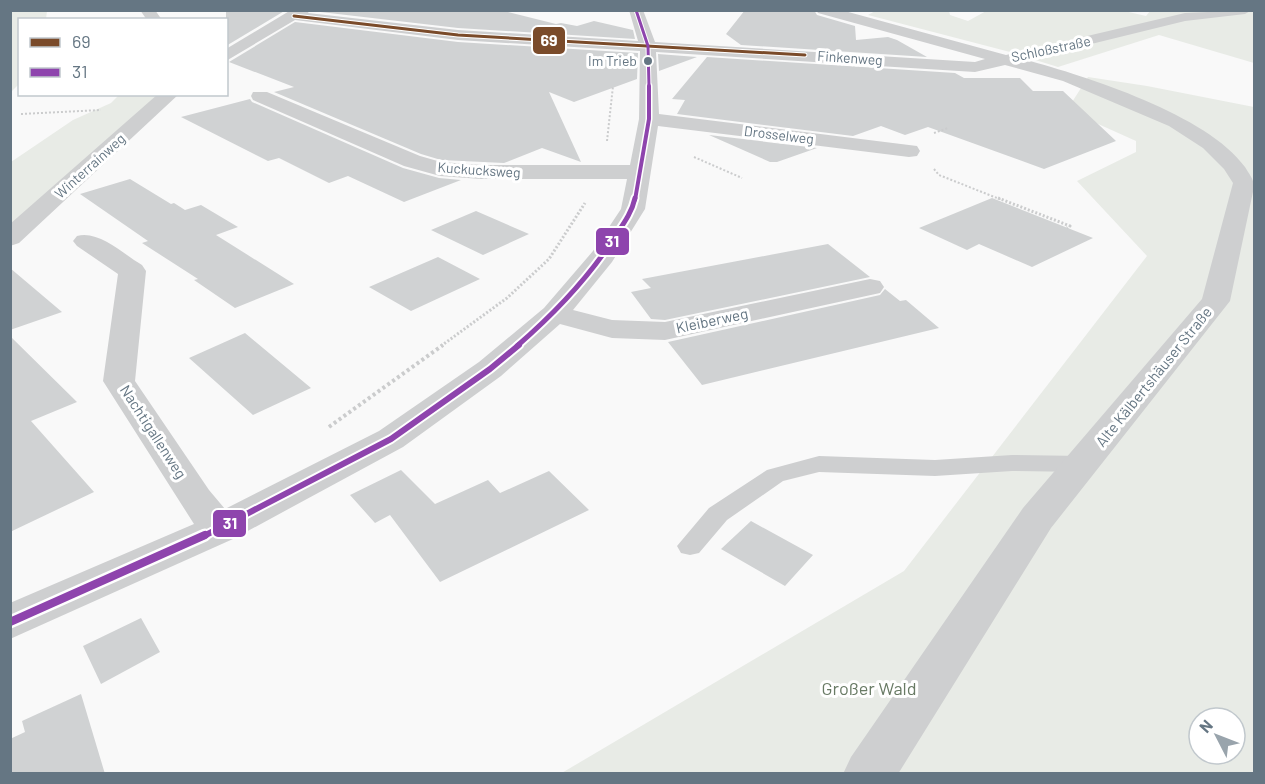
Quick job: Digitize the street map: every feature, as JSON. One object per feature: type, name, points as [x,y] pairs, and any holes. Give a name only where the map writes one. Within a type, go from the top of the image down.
[{"type":"street","points":[[10,622],[219,529],[391,439],[490,369],[554,314],[603,256],[633,208],[644,145],[632,45],[636,10]]},
{"type":"street","name":"Schloßstraße","points":[[823,10],[849,19],[1010,60],[1185,17],[1245,10]]},
{"type":"street","points":[[849,19],[868,10]]},
{"type":"street","points":[[228,55],[299,13]]},
{"type":"street","name":"Finkenweg","points":[[299,13],[458,35],[975,66],[1010,60]]},
{"type":"street","points":[[247,26],[277,24]]},
{"type":"street","name":"Alte Kälbertshäuser Straße","points":[[869,774],[1037,518],[1216,301],[1244,183],[1232,165],[1210,144],[1176,122],[1069,77],[1010,60]]},
{"type":"street","name":"Winterrainweg","points":[[10,238],[168,96]]},
{"type":"street","name":"Kuckucksweg","points":[[260,96],[412,161],[440,169],[481,172],[601,173],[644,145]]},
{"type":"street","name":"Drosselweg","points":[[644,145],[909,151]]},
{"type":"street","name":"Nachtigallenweg","points":[[86,241],[132,271],[119,381],[195,499],[219,529]]},
{"type":"street","name":"Kleiberweg","points":[[554,314],[612,329],[665,331],[870,286]]},
{"type":"lane","points":[[690,546],[718,514],[776,475],[819,465],[935,468],[1012,463],[1083,464]]},
{"type":"path","points":[[320,431],[507,298],[549,259],[576,218],[601,173],[632,45]]},
{"type":"path","points":[[21,114],[92,111],[109,108]]},
{"type":"path","points":[[909,151],[926,136],[948,128]]},
{"type":"path","points":[[644,145],[668,146],[742,178]]},
{"type":"path","points":[[909,151],[922,154],[939,175],[1070,226],[1067,228]]},
{"type":"path","points":[[708,163],[715,160]]},
{"type":"green space","points":[[11,10],[47,11],[46,18],[18,18],[18,85],[11,92]]},
{"type":"green space","points":[[877,10],[949,11],[950,15],[968,21],[988,10],[1120,10],[1146,16],[1150,11],[1254,11],[1254,63],[1159,35],[1058,67],[868,15]]},
{"type":"green space","name":"Großer Wald","points":[[1088,77],[1254,107],[1254,773],[560,774],[904,571],[1147,256],[1077,181],[1136,152],[1136,141],[1067,110]]},
{"type":"green space","points":[[118,96],[159,96],[11,228],[11,162],[73,120],[111,103]]},
{"type":"building","points":[[226,10],[286,10],[228,45],[228,18],[226,18]]},
{"type":"building","points":[[500,10],[556,24],[577,26],[594,21],[633,30],[635,39],[458,28],[312,11]]},
{"type":"building","points":[[745,10],[814,10],[817,15],[855,26],[856,40],[888,37],[927,57],[741,45],[726,34]]},
{"type":"building","points":[[295,22],[458,42],[638,53],[637,79],[574,102],[549,92],[581,162],[542,148],[504,163],[441,160],[421,154],[274,92],[294,87],[229,62]]},
{"type":"building","points":[[658,54],[697,57],[659,71]]},
{"type":"building","points":[[707,57],[955,73],[964,78],[1020,78],[1033,91],[1063,91],[1116,141],[1044,169],[928,127],[905,135],[881,126],[853,136],[677,114],[685,100],[672,99]]},
{"type":"building","points":[[250,99],[252,102],[403,168],[439,178],[461,180],[404,202],[348,176],[329,183],[279,158],[268,161],[181,117]]},
{"type":"building","points":[[709,135],[817,148],[777,162],[770,162]]},
{"type":"building","points":[[130,179],[171,204],[174,203],[185,210],[201,205],[238,227],[216,235],[294,284],[235,308],[194,280],[198,279],[142,243],[148,241],[80,194]]},
{"type":"building","points":[[992,198],[1093,238],[1032,267],[979,244],[967,250],[919,228]]},
{"type":"building","points":[[476,211],[529,234],[483,255],[431,230]]},
{"type":"building","points":[[828,244],[870,277],[665,320],[651,319],[631,292],[651,288],[642,279]]},
{"type":"building","points":[[438,257],[480,279],[411,311],[369,287]]},
{"type":"building","points":[[10,268],[62,312],[10,330]]},
{"type":"building","points":[[885,289],[900,301],[906,300],[939,328],[702,385],[668,342],[880,295]]},
{"type":"building","points":[[245,333],[311,388],[253,415],[189,358]]},
{"type":"building","points":[[10,336],[77,402],[31,421],[94,492],[10,532]]},
{"type":"building","points":[[401,470],[435,504],[488,480],[500,493],[549,471],[589,510],[440,582],[390,515],[375,523],[350,495]]},
{"type":"building","points":[[751,521],[813,555],[785,586],[721,549]]},
{"type":"building","points":[[141,618],[160,652],[101,684],[83,646]]},
{"type":"building","points":[[81,694],[105,774],[10,774],[10,739],[25,732],[22,721]]},
{"type":"transit line","name":"31","points":[[10,622],[219,529],[391,439],[490,369],[554,314],[603,256],[633,209],[649,119],[648,46],[636,10]]},
{"type":"transit line","name":"69","points":[[294,16],[458,35],[805,55]]},
{"type":"place","name":"Im Trieb","points":[[648,61]]}]
